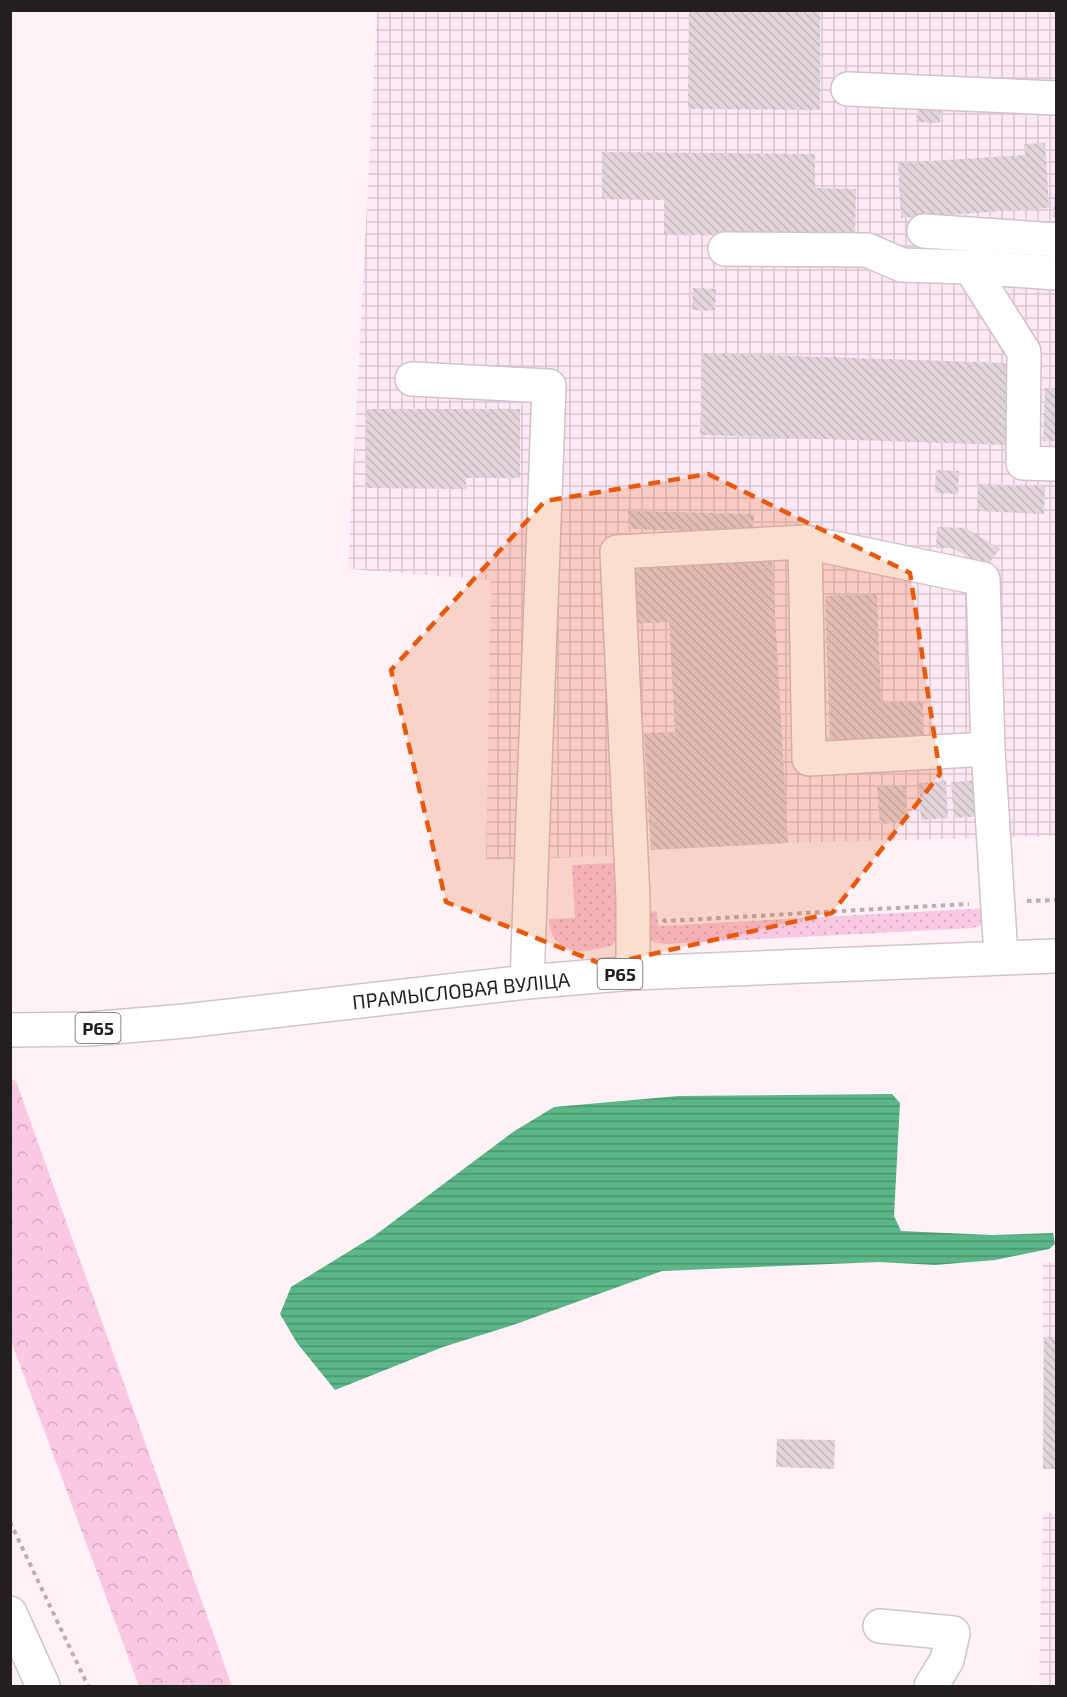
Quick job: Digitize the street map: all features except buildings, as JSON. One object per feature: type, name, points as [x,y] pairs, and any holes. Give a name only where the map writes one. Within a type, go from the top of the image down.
[{"type":"main road","points":[[848,89],[1056,98]]},
{"type":"main road","points":[[924,231],[1056,240]]},
{"type":"main road","points":[[725,249],[867,250],[902,266],[970,267],[1056,273]]},
{"type":"main road","points":[[970,267],[1024,352],[1023,463],[1056,464]]},
{"type":"main road","points":[[412,379],[549,386],[526,982]]},
{"type":"main road","points":[[805,542],[809,759],[988,749]]},
{"type":"main road","points":[[633,973],[633,899],[617,552],[805,542],[983,579],[988,749],[1001,956]]},
{"type":"main road","name":"ПРАМЫСЛОВАЯ ВУЛІЦА","points":[[10,1030],[89,1029],[185,1021],[526,982],[633,973],[1001,956],[1056,956]]},
{"type":"main road","points":[[10,1613],[43,1686]]},
{"type":"main road","points":[[880,1626],[953,1633],[947,1660],[931,1686]]},
{"type":"path","points":[[660,914],[665,921],[1056,900]]},
{"type":"path","points":[[10,1522],[88,1686]]},
{"type":"highlighted area","points":[[708,474],[910,573],[940,774],[832,913],[604,965],[446,902],[391,670],[545,501]]},
{"type":"shaded area","points":[[377,11],[1056,11],[1056,836],[788,843],[651,850],[649,827],[614,828],[615,856],[486,860],[491,580],[348,569]]},
{"type":"shaded area","points":[[892,1094],[900,1103],[894,1216],[901,1231],[992,1235],[1053,1233],[1055,1244],[1049,1249],[995,1260],[935,1265],[879,1262],[662,1271],[516,1324],[443,1347],[335,1390],[297,1343],[280,1314],[291,1287],[374,1236],[513,1132],[554,1107],[678,1096]]},
{"type":"shaded area","points":[[1056,1262],[1056,1469],[1043,1469],[1043,1263]]},
{"type":"shaded area","points":[[1043,1512],[1056,1513],[1056,1686],[1039,1686]]},
{"type":"green space","points":[[615,863],[619,916],[613,945],[581,951],[563,946],[551,931],[549,919],[575,918],[572,865]]},
{"type":"green space","points":[[988,908],[984,924],[973,928],[665,944],[653,942],[647,937],[644,913],[657,911],[658,926]]},
{"type":"green space","points":[[11,1079],[16,1081],[232,1686],[139,1686],[11,1341]]}]
